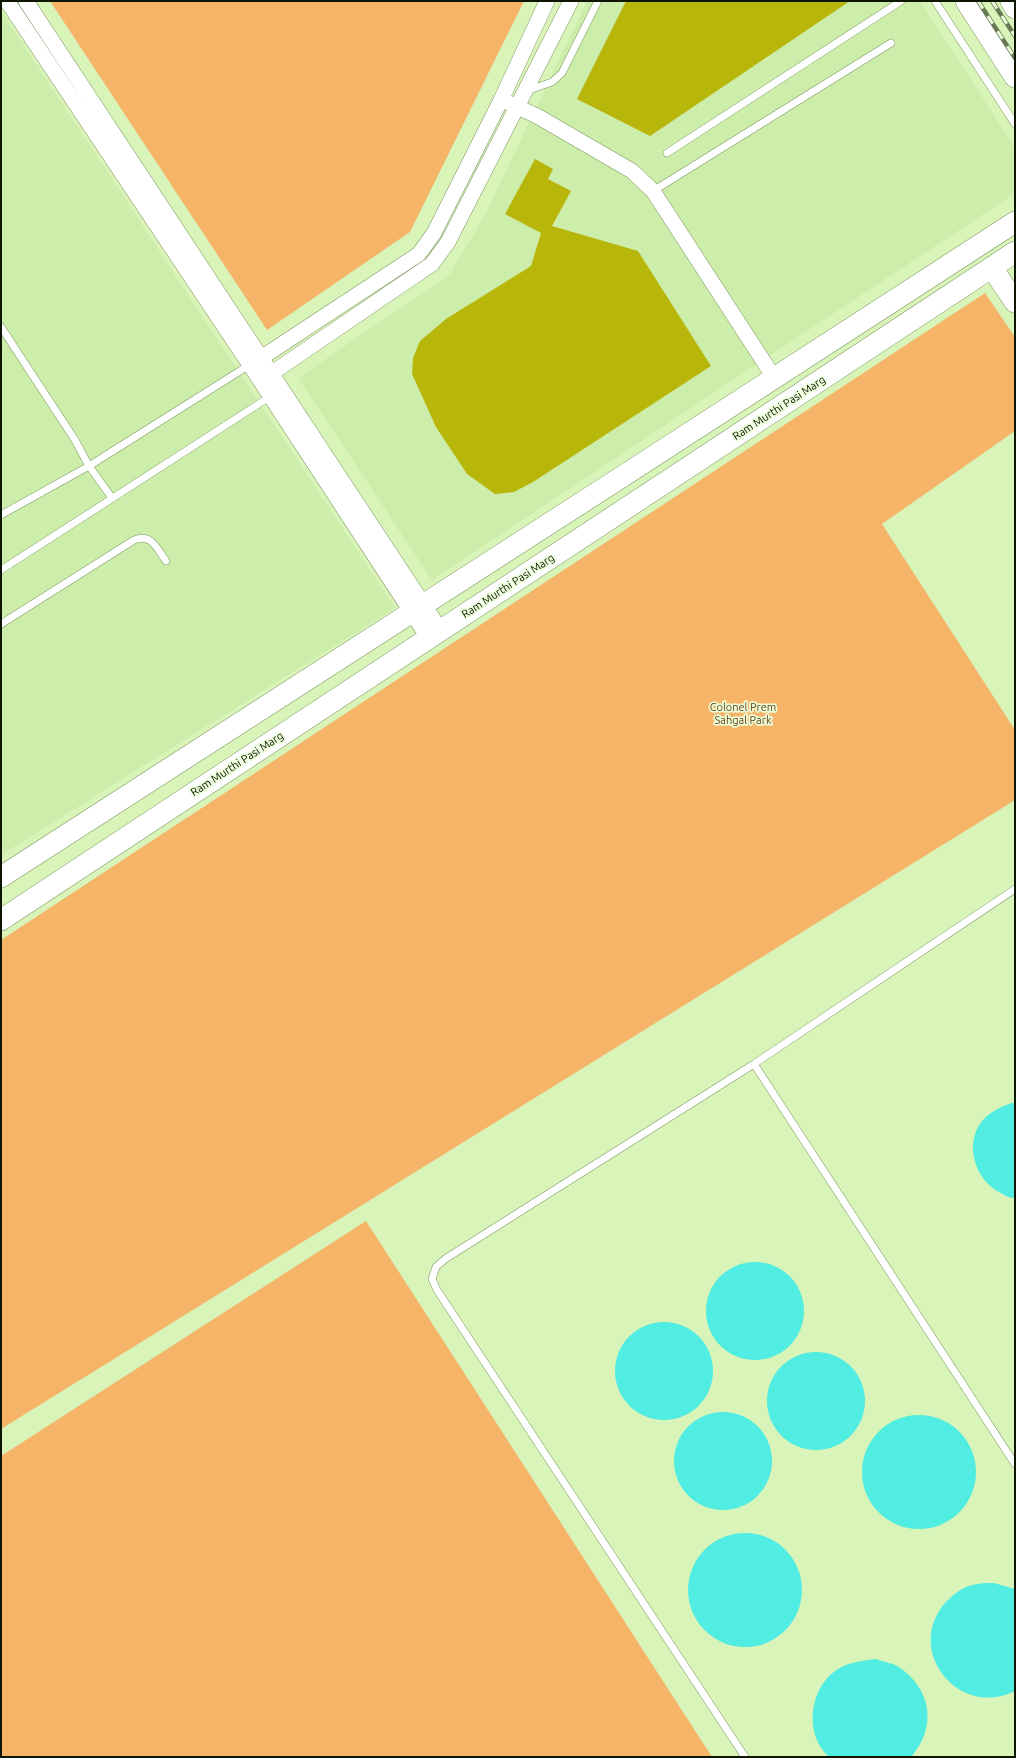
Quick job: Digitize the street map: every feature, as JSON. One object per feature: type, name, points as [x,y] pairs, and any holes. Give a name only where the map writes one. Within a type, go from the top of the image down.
[{"type":"street","points":[[7,1],[256,362],[272,373],[435,635]]},
{"type":"street","points":[[26,1],[256,362],[269,397],[417,607]]},
{"type":"street","points":[[256,362],[419,254],[434,233],[501,100],[547,1]]},
{"type":"street","points":[[272,373],[432,264],[448,242],[572,1]]},
{"type":"street","points":[[966,1],[1015,77]]},
{"type":"street","points":[[1011,1],[1015,8]]},
{"type":"street","points":[[501,100],[517,106],[632,171],[653,191],[775,379]]},
{"type":"street","points":[[1,877],[417,607],[775,379],[1015,222]]},
{"type":"street","name":"Ram Murthi Pasi Marg","points":[[1,920],[1015,252]]},
{"type":"street","points":[[992,268],[1015,302]]},
{"type":"lane","points":[[525,91],[552,82],[562,73],[598,1]]},
{"type":"lane","points":[[667,153],[901,1]]},
{"type":"lane","points":[[935,1],[1015,124]]},
{"type":"lane","points":[[653,191],[891,42]]},
{"type":"lane","points":[[1,327],[75,440],[89,466],[112,498]]},
{"type":"lane","points":[[1,514],[89,466],[256,362]]},
{"type":"lane","points":[[1,570],[282,389]]},
{"type":"lane","points":[[1,624],[141,537],[147,538],[153,543],[166,562]]},
{"type":"lane","points":[[745,1757],[437,1290],[432,1279],[436,1267],[445,1259],[754,1064],[1015,889]]},
{"type":"lane","points":[[754,1064],[1015,1464]]},
{"type":"shaded area","points":[[587,1],[920,1],[1015,148],[1015,193],[432,580],[298,378],[449,275],[485,215]]},
{"type":"shaded area","points":[[1,11],[395,608],[1,855]]},
{"type":"green space","points":[[50,1],[524,1],[410,232],[267,330]]},
{"type":"green space","name":"Colonel Prem Sahgal Park","points":[[985,293],[1015,337],[1015,431],[882,524],[1015,730],[1015,800],[1,1429],[1,940]]},
{"type":"green space","points":[[366,1221],[712,1757],[1,1757],[1,1456]]},
{"type":"water","points":[[1015,1102],[1015,1198],[1004,1195],[984,1180],[975,1161],[973,1150],[977,1129],[983,1120],[994,1111]]},
{"type":"water","points":[[755,1262],[774,1266],[789,1277],[800,1292],[804,1311],[800,1330],[789,1345],[774,1356],[755,1360],[736,1356],[721,1345],[710,1330],[706,1311],[710,1292],[721,1277],[736,1266]]},
{"type":"water","points":[[664,1322],[683,1326],[698,1337],[709,1352],[713,1371],[709,1390],[698,1405],[683,1416],[664,1420],[645,1416],[630,1405],[619,1390],[615,1371],[619,1352],[630,1337],[645,1326]]},
{"type":"water","points":[[816,1352],[835,1356],[850,1367],[861,1382],[865,1401],[861,1420],[850,1435],[835,1446],[816,1450],[797,1446],[782,1435],[771,1420],[767,1401],[771,1382],[782,1367],[797,1356]]},
{"type":"water","points":[[723,1412],[742,1416],[757,1427],[768,1442],[772,1461],[768,1480],[757,1495],[742,1506],[723,1510],[704,1506],[689,1495],[678,1480],[674,1461],[678,1442],[689,1427],[704,1416]]},
{"type":"water","points":[[919,1415],[941,1419],[960,1431],[972,1450],[976,1472],[972,1494],[960,1513],[941,1525],[919,1529],[897,1525],[878,1513],[866,1494],[862,1472],[866,1450],[878,1431],[897,1419]]},
{"type":"water","points":[[745,1533],[767,1537],[786,1549],[798,1568],[802,1590],[798,1612],[786,1631],[767,1643],[745,1647],[723,1643],[704,1631],[692,1612],[688,1590],[692,1568],[704,1549],[723,1537]]},
{"type":"water","points":[[994,1583],[1015,1589],[1015,1691],[994,1697],[975,1696],[957,1688],[944,1676],[934,1659],[931,1641],[934,1622],[945,1603],[961,1589],[976,1584]]},
{"type":"water","points":[[876,1659],[899,1667],[910,1676],[918,1687],[924,1698],[927,1709],[925,1734],[911,1757],[829,1757],[821,1748],[813,1725],[815,1701],[820,1689],[826,1679],[840,1668],[855,1662]]},
{"type":"building","points":[[626,1],[850,1],[650,136],[577,99]]},
{"type":"building","points":[[535,159],[553,169],[548,179],[571,191],[552,226],[638,251],[711,366],[533,482],[514,492],[495,494],[467,474],[436,427],[412,374],[413,358],[420,341],[446,319],[531,266],[541,233],[505,214]]},
{"type":"railway","points":[[978,1],[1015,58]]},
{"type":"railway","points":[[992,1],[1015,36]]}]
